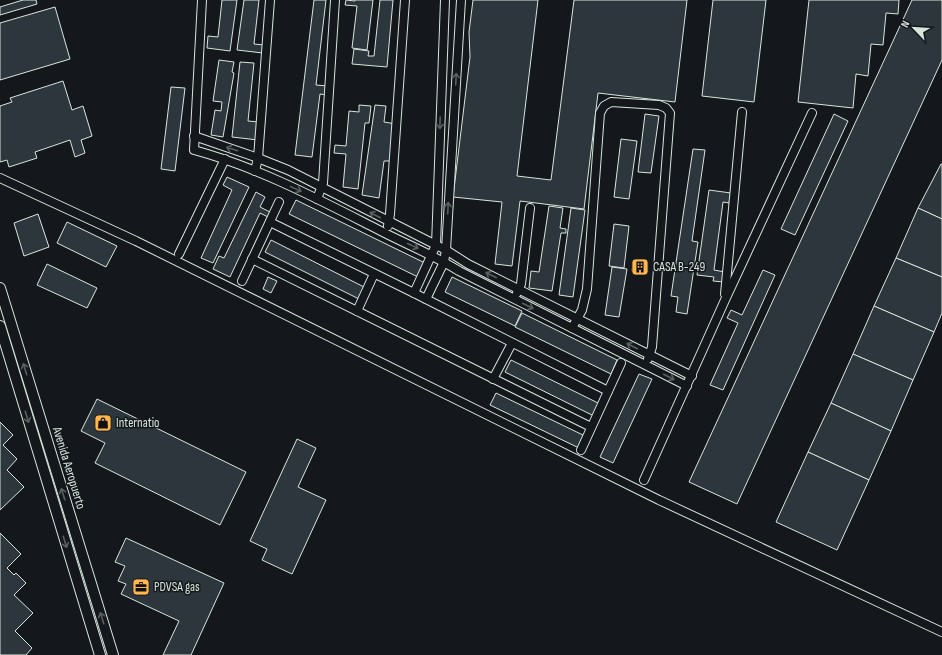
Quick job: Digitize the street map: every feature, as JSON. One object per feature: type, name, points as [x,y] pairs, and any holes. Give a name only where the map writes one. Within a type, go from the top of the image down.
[{"type":"street","points":[[202,0],[194,150],[225,159],[317,199],[385,234],[432,255],[459,271],[687,386]]},
{"type":"street","points":[[255,171],[258,158],[270,0]]},
{"type":"street","points":[[317,199],[322,187],[335,0]]},
{"type":"street","points":[[385,234],[389,222],[405,0]]},
{"type":"street","points":[[414,293],[436,245],[445,0]]},
{"type":"street","points":[[426,299],[444,262],[446,250],[461,0]]},
{"type":"street","points":[[572,328],[578,318],[586,298],[600,113],[604,106],[611,102],[659,104],[666,108],[670,113],[652,347],[645,365]]},
{"type":"street","points":[[725,300],[742,112]]},
{"type":"street","points":[[644,480],[725,300],[812,113]]},
{"type":"street","points":[[194,136],[288,170],[446,250],[468,264],[692,376]]},
{"type":"street","points":[[179,254],[225,159]]},
{"type":"street","points":[[283,183],[288,170]]},
{"type":"street","points":[[0,178],[136,241],[659,500],[942,632]]},
{"type":"street","points":[[242,281],[279,202]]},
{"type":"street","points":[[514,299],[521,284],[530,208]]},
{"type":"street","points":[[270,222],[608,391]]},
{"type":"street","points":[[252,259],[591,427]]},
{"type":"street","points":[[357,311],[374,274]]},
{"type":"street","name":"Avenida Aeropuerto","points":[[0,288],[113,655]]},
{"type":"street","name":"Avenida Aeropuerto","points":[[0,326],[100,655]]},
{"type":"street","points":[[493,379],[512,342]]},
{"type":"street","points":[[581,450],[621,363]]},
{"type":"building","points":[[23,0],[36,0],[37,4],[0,15],[0,7]]},
{"type":"building","points":[[222,0],[237,0],[230,51],[207,48],[208,36],[218,37]]},
{"type":"building","points":[[244,0],[259,0],[254,44],[264,45],[263,53],[237,50]]},
{"type":"building","points":[[314,0],[326,0],[316,85],[328,86],[327,95],[320,94],[312,157],[295,155]]},
{"type":"building","points":[[346,0],[373,0],[367,50],[352,48],[357,6],[345,5]]},
{"type":"building","points":[[380,0],[393,0],[387,67],[352,64],[354,49],[369,51],[368,56],[374,56]]},
{"type":"building","points":[[473,0],[538,0],[517,176],[551,180],[574,0],[687,0],[675,102],[598,93],[584,209],[520,201],[512,266],[495,264],[502,202],[453,197],[470,57],[469,32]]},
{"type":"building","points":[[713,0],[766,0],[754,102],[702,96]]},
{"type":"building","points":[[809,0],[899,0],[898,14],[886,13],[883,45],[871,44],[868,76],[856,74],[853,108],[798,102]]},
{"type":"building","points":[[912,0],[942,0],[942,60],[737,504],[689,482]]},
{"type":"building","points":[[55,7],[70,59],[0,80],[0,23]]},
{"type":"building","points":[[219,60],[234,62],[232,72],[234,73],[223,137],[211,135],[215,110],[221,111],[222,102],[213,101]]},
{"type":"building","points":[[240,62],[254,63],[248,121],[259,122],[258,140],[232,137]]},
{"type":"building","points":[[63,81],[72,110],[83,106],[92,136],[81,140],[85,153],[75,157],[70,140],[35,152],[37,158],[9,167],[7,160],[0,162],[0,106],[12,102],[10,98]]},
{"type":"building","points":[[171,87],[185,88],[175,171],[161,169]]},
{"type":"building","points":[[359,105],[371,106],[369,123],[365,123],[358,189],[343,187],[346,154],[334,153],[335,145],[346,146],[349,111],[359,112]]},
{"type":"building","points":[[375,105],[386,106],[384,122],[396,124],[391,161],[384,161],[379,198],[362,195]]},
{"type":"building","points":[[645,114],[659,116],[651,173],[638,172]]},
{"type":"building","points":[[834,114],[848,121],[795,235],[781,229]]},
{"type":"building","points":[[621,139],[637,141],[629,199],[614,197]]},
{"type":"building","points":[[693,149],[705,150],[692,241],[698,242],[687,314],[676,312],[678,297],[671,296]]},
{"type":"building","points":[[942,164],[942,219],[918,208]]},
{"type":"building","points":[[227,177],[249,187],[213,263],[201,258],[232,190],[223,185]]},
{"type":"building","points":[[709,190],[731,193],[729,203],[723,202],[714,270],[725,272],[724,282],[713,281],[714,277],[697,275]]},
{"type":"building","points":[[256,192],[265,197],[260,207],[272,213],[270,218],[260,213],[230,277],[213,269],[219,256],[224,258]]},
{"type":"building","points":[[296,200],[425,263],[418,277],[289,214]]},
{"type":"building","points":[[549,206],[563,208],[560,228],[566,229],[566,233],[561,233],[552,291],[529,288],[531,271],[539,272]]},
{"type":"building","points":[[571,208],[585,210],[573,297],[559,295]]},
{"type":"building","points":[[918,208],[942,219],[942,277],[896,258]]},
{"type":"building","points":[[38,214],[49,247],[24,256],[14,223]]},
{"type":"building","points":[[67,222],[117,246],[106,267],[57,243]]},
{"type":"building","points":[[614,224],[629,226],[624,268],[609,266]]},
{"type":"building","points":[[271,240],[364,287],[359,299],[265,252]]},
{"type":"building","points":[[896,258],[942,277],[942,313],[934,332],[874,306]]},
{"type":"building","name":"CASA B-249","points":[[633,263],[647,263],[646,271],[632,271]]},
{"type":"building","points":[[47,264],[97,288],[87,308],[37,285]]},
{"type":"building","points":[[612,267],[627,269],[619,317],[605,315]]},
{"type":"building","points":[[763,270],[775,275],[723,390],[710,385],[738,323],[727,318],[731,310],[742,315]]},
{"type":"building","points":[[268,277],[277,281],[271,293],[263,289]]},
{"type":"building","points":[[452,277],[522,311],[515,326],[445,292]]},
{"type":"building","points":[[874,306],[934,332],[913,380],[853,354]]},
{"type":"building","points":[[522,313],[617,360],[611,374],[515,327]]},
{"type":"building","points":[[853,354],[913,380],[891,431],[831,403]]},
{"type":"building","points":[[511,360],[600,404],[594,416],[505,372]]},
{"type":"building","points":[[639,374],[652,379],[613,463],[600,457]]},
{"type":"building","points":[[496,393],[585,436],[579,448],[490,405]]},
{"type":"building","points":[[97,399],[246,472],[220,525],[95,463],[105,443],[81,431]]},
{"type":"building","points":[[831,403],[891,431],[869,480],[808,452]]},
{"type":"building","points":[[0,422],[13,435],[3,445],[17,459],[7,470],[24,487],[0,510]]},
{"type":"building","points":[[297,439],[316,448],[298,487],[326,500],[292,574],[262,560],[267,549],[250,541]]},
{"type":"building","points":[[808,452],[869,480],[837,550],[776,522]]},
{"type":"building","points":[[0,533],[21,554],[7,568],[14,575],[16,573],[26,583],[14,595],[33,613],[15,631],[32,648],[26,655],[0,655]]},
{"type":"building","points":[[126,538],[224,583],[191,655],[163,655],[179,621],[121,594],[126,584],[118,581],[125,566],[115,562]]},
{"type":"place","name":"CASA B-249","points":[[640,267]]},
{"type":"place","name":"Internatio","points":[[103,423]]},
{"type":"place","name":"PDVSA gas","points":[[141,587]]}]
